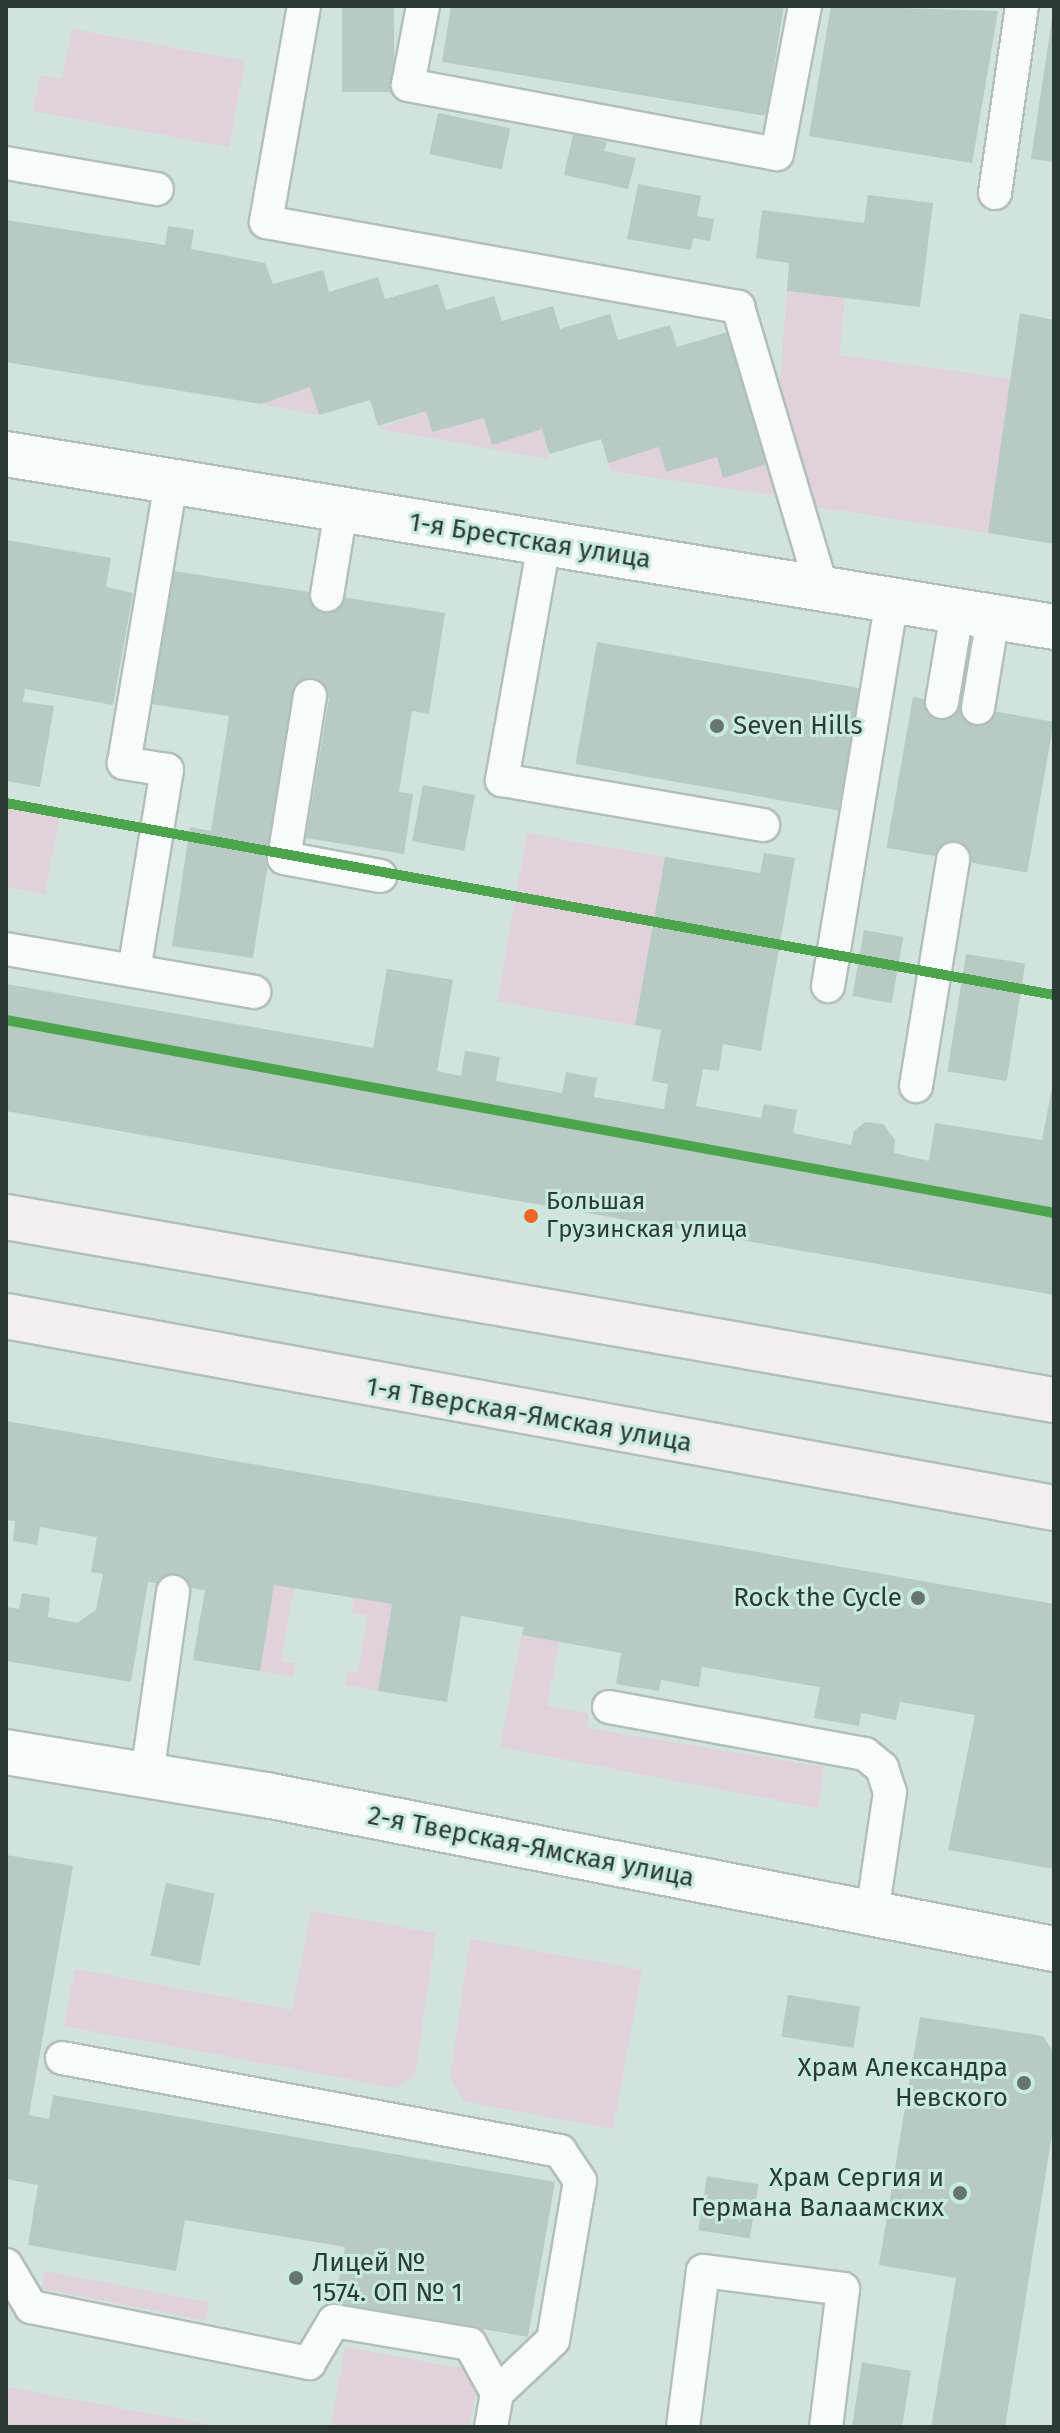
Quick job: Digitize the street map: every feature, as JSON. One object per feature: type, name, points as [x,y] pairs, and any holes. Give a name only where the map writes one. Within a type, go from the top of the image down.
[{"type":"main road","points":[[6,1217],[1054,1400]]},
{"type":"main road","name":"1-я Тверская-Ямская улица","points":[[6,1316],[1054,1508]]},
{"type":"street","name":"1-я Брестская улица","points":[[6,454],[1054,627]]},
{"type":"street","name":"2-я Тверская-Ямская улица","points":[[6,1752],[147,1775],[1054,1949]]},
{"type":"lane","points":[[304,6],[266,222],[738,307],[822,589]]},
{"type":"lane","points":[[423,6],[408,85],[777,154],[805,6]]},
{"type":"lane","points":[[995,193],[1022,6]]},
{"type":"lane","points":[[6,163],[157,189]]},
{"type":"lane","points":[[134,971],[167,770],[124,763],[171,482]]},
{"type":"lane","points":[[327,595],[341,510]]},
{"type":"lane","points":[[544,544],[502,780],[763,825]]},
{"type":"lane","points":[[828,986],[892,600]]},
{"type":"lane","points":[[942,702],[975,614]]},
{"type":"lane","points":[[975,614],[978,708]]},
{"type":"lane","points":[[310,696],[284,858],[380,876]]},
{"type":"lane","points":[[916,1086],[953,859]]},
{"type":"lane","points":[[6,949],[254,992]]},
{"type":"lane","points":[[147,1775],[173,1592]]},
{"type":"lane","points":[[609,1707],[865,1754],[882,1768],[890,1792],[872,1914]]},
{"type":"lane","points":[[62,2058],[560,2151],[580,2181],[553,2340],[497,2393],[491,2427]]},
{"type":"lane","points":[[6,2265],[31,2307],[309,2363],[334,2321],[470,2344],[497,2393]]},
{"type":"lane","points":[[683,2427],[703,2271],[843,2289],[826,2427]]},
{"type":"shaded area","points":[[72,29],[245,61],[229,147],[33,111],[40,75],[62,79]]},
{"type":"shaded area","points":[[787,291],[845,298],[839,355],[1011,379],[988,533],[816,507],[780,385]]},
{"type":"shaded area","points":[[731,331],[779,496],[611,471],[608,463],[659,447],[667,472],[717,457],[723,478],[767,464]]},
{"type":"shaded area","points":[[310,387],[319,415],[261,404]]},
{"type":"shaded area","points":[[426,411],[432,432],[484,418],[492,444],[542,429],[549,459],[379,429]]},
{"type":"shaded area","points":[[6,804],[60,814],[45,894],[6,887]]},
{"type":"shaded area","points":[[527,833],[665,857],[635,1026],[497,1001]]},
{"type":"shaded area","points":[[274,1585],[294,1588],[281,1661],[296,1663],[294,1677],[260,1671]]},
{"type":"shaded area","points":[[354,1598],[392,1604],[378,1691],[345,1685],[348,1671],[358,1673],[368,1616],[352,1612]]},
{"type":"shaded area","points":[[522,1635],[559,1642],[547,1706],[589,1713],[587,1728],[824,1767],[818,1808],[500,1747]]},
{"type":"shaded area","points":[[311,1911],[436,1933],[415,2075],[396,2088],[64,2026],[75,1969],[292,2010]]},
{"type":"shaded area","points":[[470,1939],[642,1970],[613,2129],[464,2101],[450,2078]]},
{"type":"shaded area","points":[[45,2271],[209,2303],[205,2321],[42,2289]]},
{"type":"shaded area","points":[[345,2347],[465,2369],[477,2387],[469,2427],[331,2427]]},
{"type":"shaded area","points":[[6,2387],[222,2427],[6,2427]]},
{"type":"building","points":[[342,6],[394,6],[394,92],[342,92]]},
{"type":"building","points":[[451,6],[784,6],[766,116],[442,62]]},
{"type":"building","points":[[831,6],[998,11],[972,163],[809,136]]},
{"type":"building","points":[[1054,19],[1054,162],[1031,159]]},
{"type":"building","points":[[438,113],[510,128],[502,169],[429,154]]},
{"type":"building","points":[[573,134],[607,142],[604,151],[636,158],[628,189],[564,175]]},
{"type":"building","points":[[638,184],[701,196],[697,216],[714,219],[710,241],[693,238],[691,250],[627,239]]},
{"type":"building","points":[[868,195],[933,203],[920,307],[787,291],[789,263],[756,258],[762,210],[864,223]]},
{"type":"building","points":[[6,220],[165,245],[168,226],[194,230],[191,249],[265,263],[273,284],[323,270],[329,292],[378,277],[385,299],[438,284],[446,310],[494,296],[502,321],[553,306],[560,329],[610,314],[618,340],[670,325],[677,347],[728,332],[767,464],[723,478],[717,457],[666,472],[659,447],[608,463],[601,439],[549,454],[542,429],[492,445],[484,418],[432,432],[426,411],[378,426],[370,400],[319,415],[310,387],[261,404],[6,362]]},
{"type":"building","points":[[1020,313],[1054,320],[1054,544],[988,533]]},
{"type":"building","points":[[6,540],[111,558],[106,587],[133,593],[113,705],[25,689],[23,702],[54,706],[40,787],[6,781]]},
{"type":"building","points":[[173,571],[445,613],[429,714],[412,711],[399,792],[413,794],[404,854],[306,838],[329,699],[295,693],[253,958],[172,946],[190,827],[211,831],[229,716],[152,704]]},
{"type":"building","name":"Seven Hills","points":[[597,642],[860,688],[838,810],[575,764]]},
{"type":"building","points":[[913,697],[1054,722],[1027,873],[886,848]]},
{"type":"building","points":[[423,785],[475,795],[464,851],[412,841]]},
{"type":"building","points":[[764,853],[795,858],[761,1051],[723,1044],[719,1071],[703,1069],[696,1106],[761,1118],[764,1104],[797,1110],[793,1133],[851,1145],[854,1131],[865,1122],[883,1124],[895,1140],[894,1153],[929,1161],[935,1123],[1042,1140],[1054,1077],[1054,1295],[6,1111],[6,984],[373,1048],[387,969],[453,980],[437,1071],[461,1076],[465,1051],[500,1057],[496,1081],[562,1093],[566,1072],[597,1078],[594,1097],[664,1109],[668,1084],[652,1081],[661,1030],[635,1025],[665,857],[760,873]]},
{"type":"building","points":[[864,930],[903,937],[892,1003],[852,996]]},
{"type":"building","points":[[966,954],[1025,963],[1007,1081],[947,1072]]},
{"type":"building","points":[[6,1421],[1054,1604],[1054,1869],[948,1850],[975,1715],[900,1702],[896,1720],[861,1713],[859,1726],[814,1718],[820,1687],[702,1667],[699,1687],[661,1680],[659,1691],[616,1684],[621,1653],[522,1635],[524,1627],[461,1616],[447,1702],[378,1691],[392,1604],[274,1585],[260,1671],[193,1660],[205,1590],[148,1582],[131,1682],[6,1661],[6,1607],[19,1609],[22,1593],[50,1598],[48,1617],[77,1623],[96,1610],[103,1574],[91,1572],[97,1537],[40,1527],[37,1545],[13,1541],[15,1521],[6,1520]]},
{"type":"building","points":[[6,1855],[73,1866],[29,2115],[49,2119],[53,2095],[555,2182],[528,2337],[335,2303],[345,2247],[185,2220],[176,2271],[28,2245],[38,2185],[6,2179]]},
{"type":"building","points":[[166,1883],[215,1893],[200,1966],[151,1955]]},
{"type":"building","points":[[788,1995],[860,2006],[854,2048],[781,2036]]},
{"type":"building","points":[[920,2017],[1043,2036],[1054,2053],[1054,2122],[1005,2427],[931,2427],[956,2278],[879,2265]]},
{"type":"building","points":[[707,2176],[758,2184],[750,2238],[698,2230]]},
{"type":"building","points":[[862,2362],[911,2371],[902,2427],[852,2427]]},
{"type":"transit line","points":[[6,803],[1054,995]]},
{"type":"transit line","points":[[6,1020],[1054,1213]]},
{"type":"place","name":"Seven Hills","points":[[717,726]]},
{"type":"place","name":"Большая Грузинская улица","points":[[531,1216]]},
{"type":"place","name":"Rock the Cycle","points":[[918,1598]]},
{"type":"place","name":"Храм Александра Невского","points":[[1024,2083]]},
{"type":"place","name":"Храм Сергия и Германа Валаамских","points":[[960,2193]]},
{"type":"place","name":"Лицей № 1574. ОП № 1","points":[[296,2278]]}]
